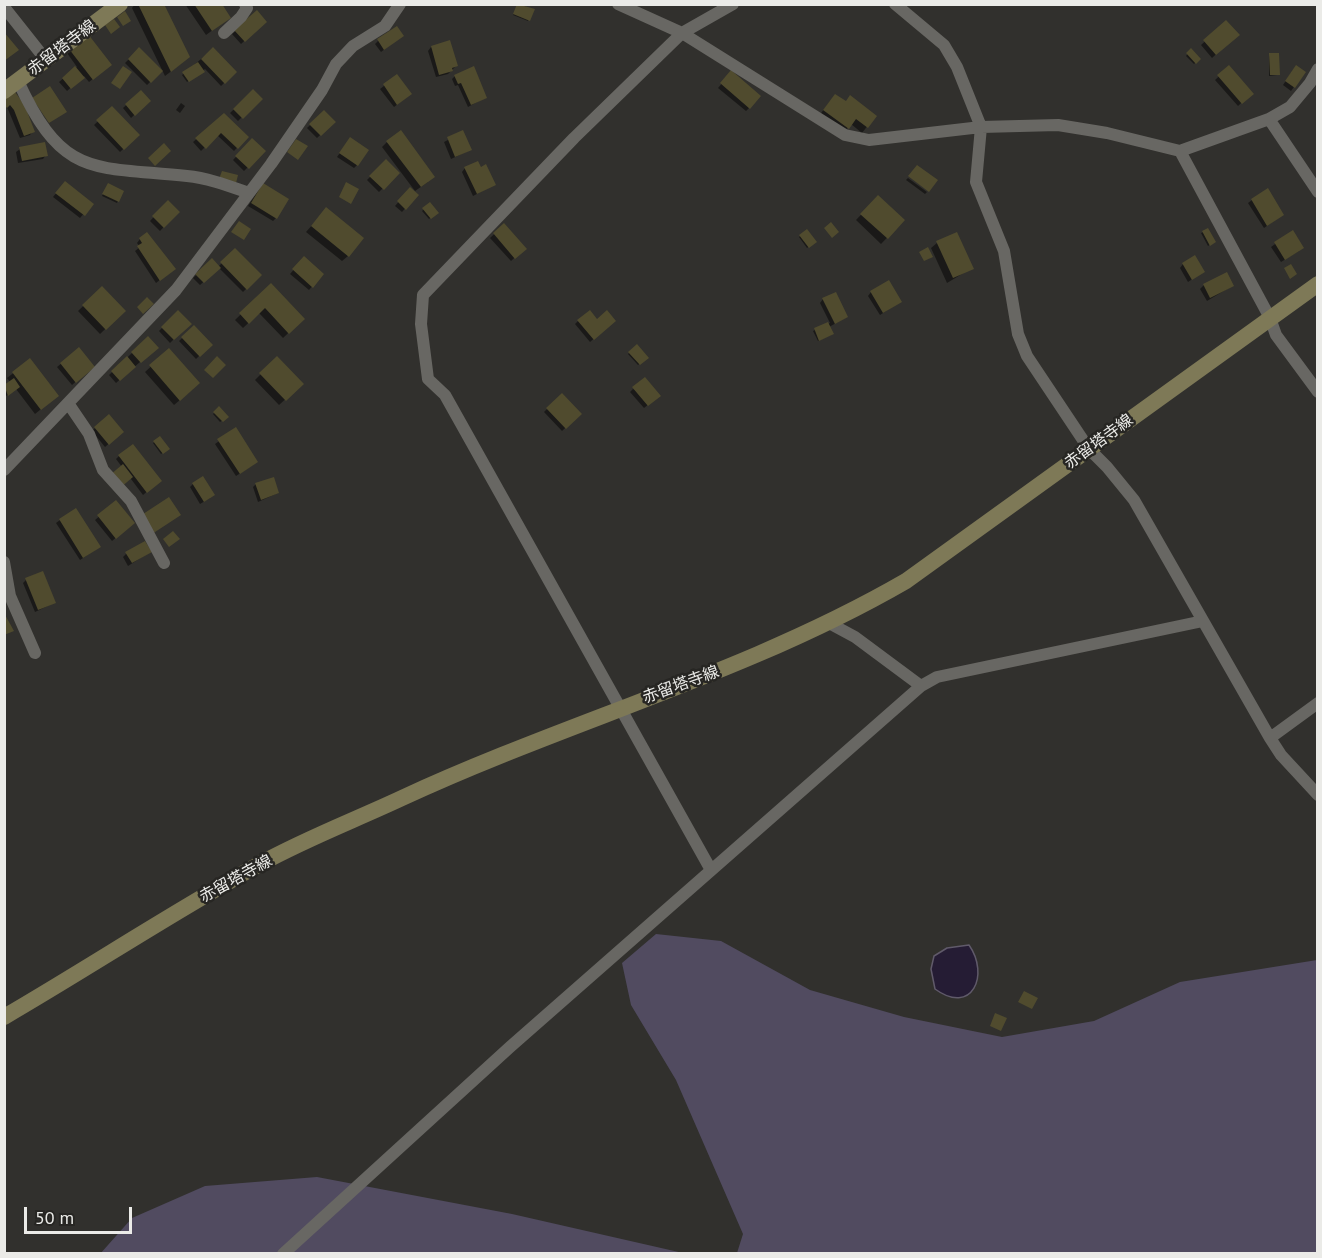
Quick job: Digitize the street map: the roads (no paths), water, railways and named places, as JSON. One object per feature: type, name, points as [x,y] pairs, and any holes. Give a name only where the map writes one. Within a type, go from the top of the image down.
[{"type":"main road","name":"赤留塔寺線","points":[[4,92],[120,4]]},
{"type":"main road","name":"赤留塔寺線","points":[[4,1017],[262,863],[402,798],[621,707],[726,668],[829,623],[906,581],[1317,284]]},
{"type":"street","points":[[224,33],[245,12],[245,4]]},
{"type":"street","points":[[4,470],[176,290],[322,90],[336,64],[353,46],[385,26],[400,4]]},
{"type":"street","points":[[618,4],[682,33],[848,137],[869,140],[981,127],[1058,125],[1107,133],[1180,151],[1269,118],[1290,107],[1310,83],[1317,69]]},
{"type":"street","points":[[711,870],[445,395],[428,379],[421,307],[423,295],[465,250],[682,33],[733,4]]},
{"type":"street","points":[[895,4],[944,45],[957,67],[981,127],[975,182],[1004,251],[1018,334],[1027,356],[1089,449],[1107,466],[1134,500],[1270,738],[1281,755],[1317,795]]},
{"type":"street","points":[[4,8],[46,60]]},
{"type":"street","points":[[18,81],[37,117],[51,136],[59,145],[88,165],[105,170],[189,176],[249,192]]},
{"type":"street","points":[[1269,118],[1317,192]]},
{"type":"street","points":[[1180,151],[1270,318],[1276,335],[1317,392]]},
{"type":"street","points":[[68,403],[90,434],[103,470],[131,501],[164,563]]},
{"type":"street","points":[[4,562],[10,596],[35,653]]},
{"type":"street","points":[[283,1254],[502,1055],[921,686],[937,677],[1203,621]]},
{"type":"street","points":[[829,623],[855,637],[921,686]]},
{"type":"street","points":[[1270,738],[1317,703]]}]
